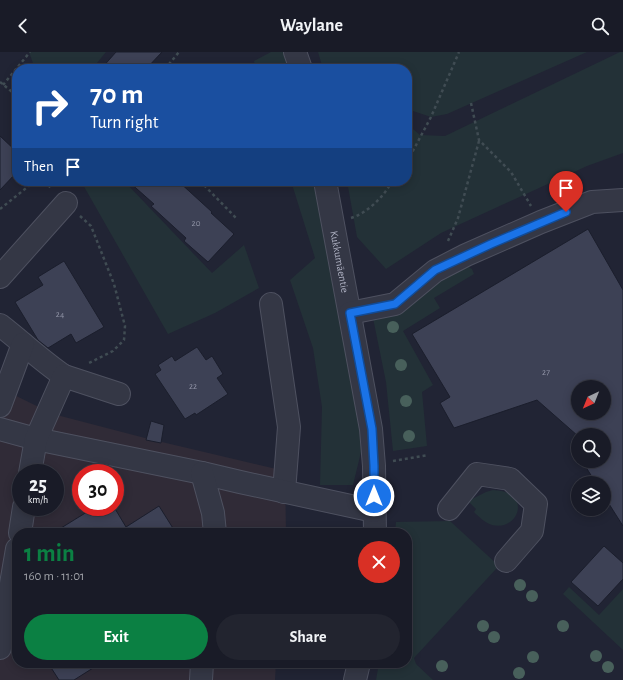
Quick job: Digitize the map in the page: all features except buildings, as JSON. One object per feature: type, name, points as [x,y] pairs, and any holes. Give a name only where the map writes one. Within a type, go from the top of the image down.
[{"type":"street","points":[[295,52],[299,64]]},
{"type":"street","name":"Kukkumäentie","points":[[326,186],[372,429],[374,466],[374,528]]},
{"type":"street","points":[[350,313],[395,304],[435,270],[541,222],[592,202],[623,200]]},
{"type":"street","points":[[0,277],[66,203]]},
{"type":"street","points":[[271,304],[289,427],[284,492]]},
{"type":"street","points":[[0,325],[44,362],[64,376],[119,394]]},
{"type":"street","points":[[0,406],[24,344]]},
{"type":"street","points":[[32,464],[36,439],[64,376]]},
{"type":"street","points":[[0,429],[36,439],[202,473],[374,511]]},
{"type":"street","points":[[202,473],[213,513],[214,528]]},
{"type":"street","points":[[449,509],[477,474],[510,479],[536,504],[532,531],[506,561]]},
{"type":"street","points":[[21,528],[23,516]]},
{"type":"street","points":[[0,648],[12,578]]},
{"type":"street","points":[[201,680],[202,668]]},
{"type":"street","points":[[355,680],[358,668]]},
{"type":"path","points":[[20,64],[30,52]]},
{"type":"path","points":[[168,64],[179,52]]},
{"type":"path","points":[[412,153],[431,117],[459,52]]},
{"type":"path","points":[[3,85],[12,74]]},
{"type":"path","points":[[0,82],[12,92]]},
{"type":"path","points":[[435,270],[458,218],[479,140],[471,104]]},
{"type":"path","points":[[479,140],[511,172],[541,222]]},
{"type":"path","points":[[0,209],[30,186]]},
{"type":"path","points":[[49,186],[91,226],[114,284],[125,326],[124,340],[113,351],[64,376]]},
{"type":"path","points":[[205,186],[237,219]]},
{"type":"path","points":[[346,220],[359,215],[376,202],[388,186]]},
{"type":"shaded area","points":[[29,52],[106,52],[96,64],[33,64]]},
{"type":"shaded area","points":[[271,52],[285,52],[291,64],[255,64],[254,61]]},
{"type":"shaded area","points":[[318,52],[587,52],[447,114],[431,117],[412,111],[412,64],[322,64]]},
{"type":"shaded area","points":[[620,52],[623,52],[623,153],[587,166],[441,233],[386,269],[357,237],[348,186],[412,186],[412,128],[420,135],[445,136]]},
{"type":"shaded area","points":[[84,186],[129,186],[212,273],[244,245],[259,288],[215,313],[168,334]]},
{"type":"shaded area","points":[[293,186],[318,186],[356,391],[362,448],[353,485],[320,485],[322,407],[313,348],[290,280],[315,258]]},
{"type":"shaded area","points":[[463,264],[472,269],[474,274],[434,298],[440,308],[403,331],[433,385],[422,392],[427,446],[393,451],[386,382],[373,318]]},
{"type":"shaded area","points":[[0,388],[53,414],[145,438],[285,471],[286,528],[12,528],[12,668],[276,668],[275,680],[0,680]]},
{"type":"shaded area","points":[[493,490],[506,492],[514,497],[517,503],[518,510],[515,517],[509,523],[501,526],[489,524],[480,518],[474,512],[476,509],[468,501]]},
{"type":"shaded area","points":[[450,521],[498,565],[414,658],[416,664],[433,680],[376,680],[378,668],[412,668],[412,528],[395,528],[396,522]]},
{"type":"shaded area","points":[[569,587],[599,615],[623,589],[623,650],[563,594]]},
{"type":"route","points":[[374,496],[372,429],[350,313],[395,304],[435,270],[566,212]]}]
